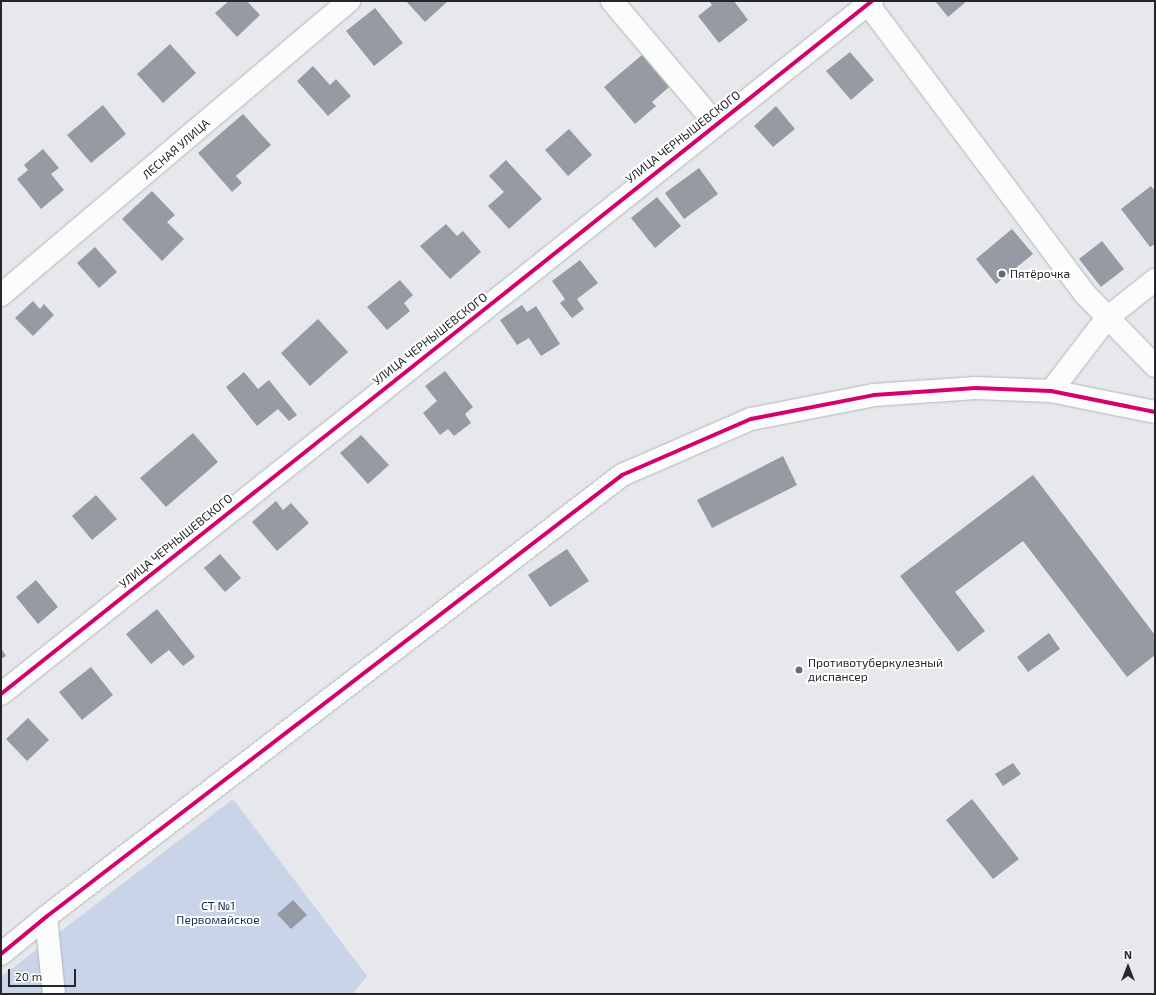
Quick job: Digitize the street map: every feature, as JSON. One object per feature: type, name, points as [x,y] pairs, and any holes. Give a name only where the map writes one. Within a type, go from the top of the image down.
[{"type":"street","name":"ЛЕСНАЯ УЛИЦА","points":[[1,296],[349,1]]},
{"type":"street","points":[[612,1],[716,124]]},
{"type":"street","points":[[870,2],[1079,287],[1107,318],[1155,366]]},
{"type":"street","name":"УЛИЦА ЧЕРНЫШЕВСКОГО","points":[[1,694],[870,2]]},
{"type":"street","points":[[1051,391],[1107,318],[1155,280]]},
{"type":"street","points":[[1,954],[46,917],[622,476],[751,420],[867,396],[976,388],[1051,391],[1155,412]]},
{"type":"street","points":[[46,917],[54,994]]},
{"type":"green space","name":"СТ №1 Первомайское","points":[[233,799],[367,976],[353,994],[1,994],[1,977]]},
{"type":"building","points":[[229,1],[247,1],[260,15],[237,37],[215,13]]},
{"type":"building","points":[[406,1],[448,1],[425,22]]},
{"type":"building","points":[[709,1],[734,1],[748,20],[719,43],[698,16],[712,5]]},
{"type":"building","points":[[935,1],[967,1],[948,17]]},
{"type":"building","points":[[375,8],[403,43],[374,66],[346,31]]},
{"type":"building","points":[[170,44],[196,73],[163,103],[137,74]]},
{"type":"building","points":[[850,52],[874,80],[851,100],[826,71]]},
{"type":"building","points":[[642,55],[669,87],[652,102],[656,106],[635,124],[604,87]]},
{"type":"building","points":[[313,66],[330,85],[336,79],[351,96],[328,116],[297,81]]},
{"type":"building","points":[[103,105],[126,134],[91,163],[67,135]]},
{"type":"building","points":[[776,106],[795,129],[773,147],[754,126]]},
{"type":"building","points":[[243,114],[271,145],[236,176],[242,183],[232,192],[198,153]]},
{"type":"building","points":[[569,129],[592,155],[568,176],[545,150]]},
{"type":"building","points":[[43,149],[59,168],[51,174],[64,190],[41,209],[17,179],[28,170],[24,165]]},
{"type":"building","points":[[506,160],[542,199],[509,229],[488,206],[504,192],[489,176]]},
{"type":"building","points":[[699,168],[718,194],[684,219],[665,193]]},
{"type":"building","points":[[1151,186],[1155,191],[1155,244],[1150,247],[1121,209]]},
{"type":"building","points":[[152,191],[175,215],[167,222],[184,239],[162,261],[122,219]]},
{"type":"building","points":[[657,197],[681,226],[655,248],[631,218]]},
{"type":"building","points":[[446,224],[457,236],[463,231],[481,252],[450,279],[420,246]]},
{"type":"building","points":[[1012,229],[1033,254],[996,284],[976,259]]},
{"type":"building","points":[[1102,241],[1124,269],[1101,287],[1079,259]]},
{"type":"building","points":[[95,247],[117,272],[99,288],[77,263]]},
{"type":"building","points":[[580,260],[598,283],[577,299],[584,309],[572,318],[560,303],[565,299],[552,281]]},
{"type":"building","points":[[400,280],[413,295],[404,303],[410,311],[387,330],[367,307]]},
{"type":"building","points":[[33,301],[40,309],[44,304],[54,315],[33,336],[15,318]]},
{"type":"building","points":[[522,305],[527,312],[536,306],[560,344],[541,356],[529,338],[517,345],[500,320]]},
{"type":"building","points":[[318,319],[348,352],[310,386],[281,353]]},
{"type":"building","points":[[445,371],[473,407],[465,414],[471,423],[454,436],[448,429],[440,435],[423,413],[437,401],[425,386]]},
{"type":"building","points":[[244,372],[258,389],[269,380],[297,415],[289,421],[278,409],[257,426],[226,387]]},
{"type":"building","points":[[193,433],[218,462],[166,507],[140,478]]},
{"type":"building","points":[[361,435],[389,465],[368,484],[340,453]]},
{"type":"building","points":[[783,456],[797,485],[712,528],[697,500]]},
{"type":"building","points":[[1033,475],[1155,635],[1155,655],[1127,677],[1023,541],[955,592],[985,631],[958,652],[900,576]]},
{"type":"building","points":[[96,495],[117,519],[92,540],[72,516]]},
{"type":"building","points":[[276,501],[283,510],[291,503],[309,523],[277,551],[252,522]]},
{"type":"building","points":[[567,549],[589,581],[550,607],[528,575]]},
{"type":"building","points":[[220,554],[241,578],[225,592],[204,568]]},
{"type":"building","points":[[36,580],[58,607],[38,624],[16,597]]},
{"type":"building","points":[[157,609],[195,657],[183,666],[169,650],[151,664],[126,634]]},
{"type":"building","points":[[1049,633],[1060,649],[1028,672],[1017,657]]},
{"type":"building","points":[[1,648],[6,656],[1,659]]},
{"type":"building","points":[[91,667],[113,695],[82,720],[59,692]]},
{"type":"building","points":[[28,718],[49,740],[27,761],[6,739]]},
{"type":"building","points":[[1013,763],[1021,774],[1003,786],[995,774]]},
{"type":"building","points":[[972,799],[1019,859],[993,879],[946,820]]},
{"type":"building","points":[[293,900],[307,915],[291,929],[277,914]]},
{"type":"cycle path","points":[[1,694],[872,1]]},
{"type":"cycle path","points":[[1,954],[46,917],[622,475],[751,419],[874,395],[976,388],[1051,391],[1155,412]]},
{"type":"place","name":"Пятёрочка","points":[[1002,274]]},
{"type":"place","name":"Противотуберкулезный диспансер","points":[[799,670]]}]
